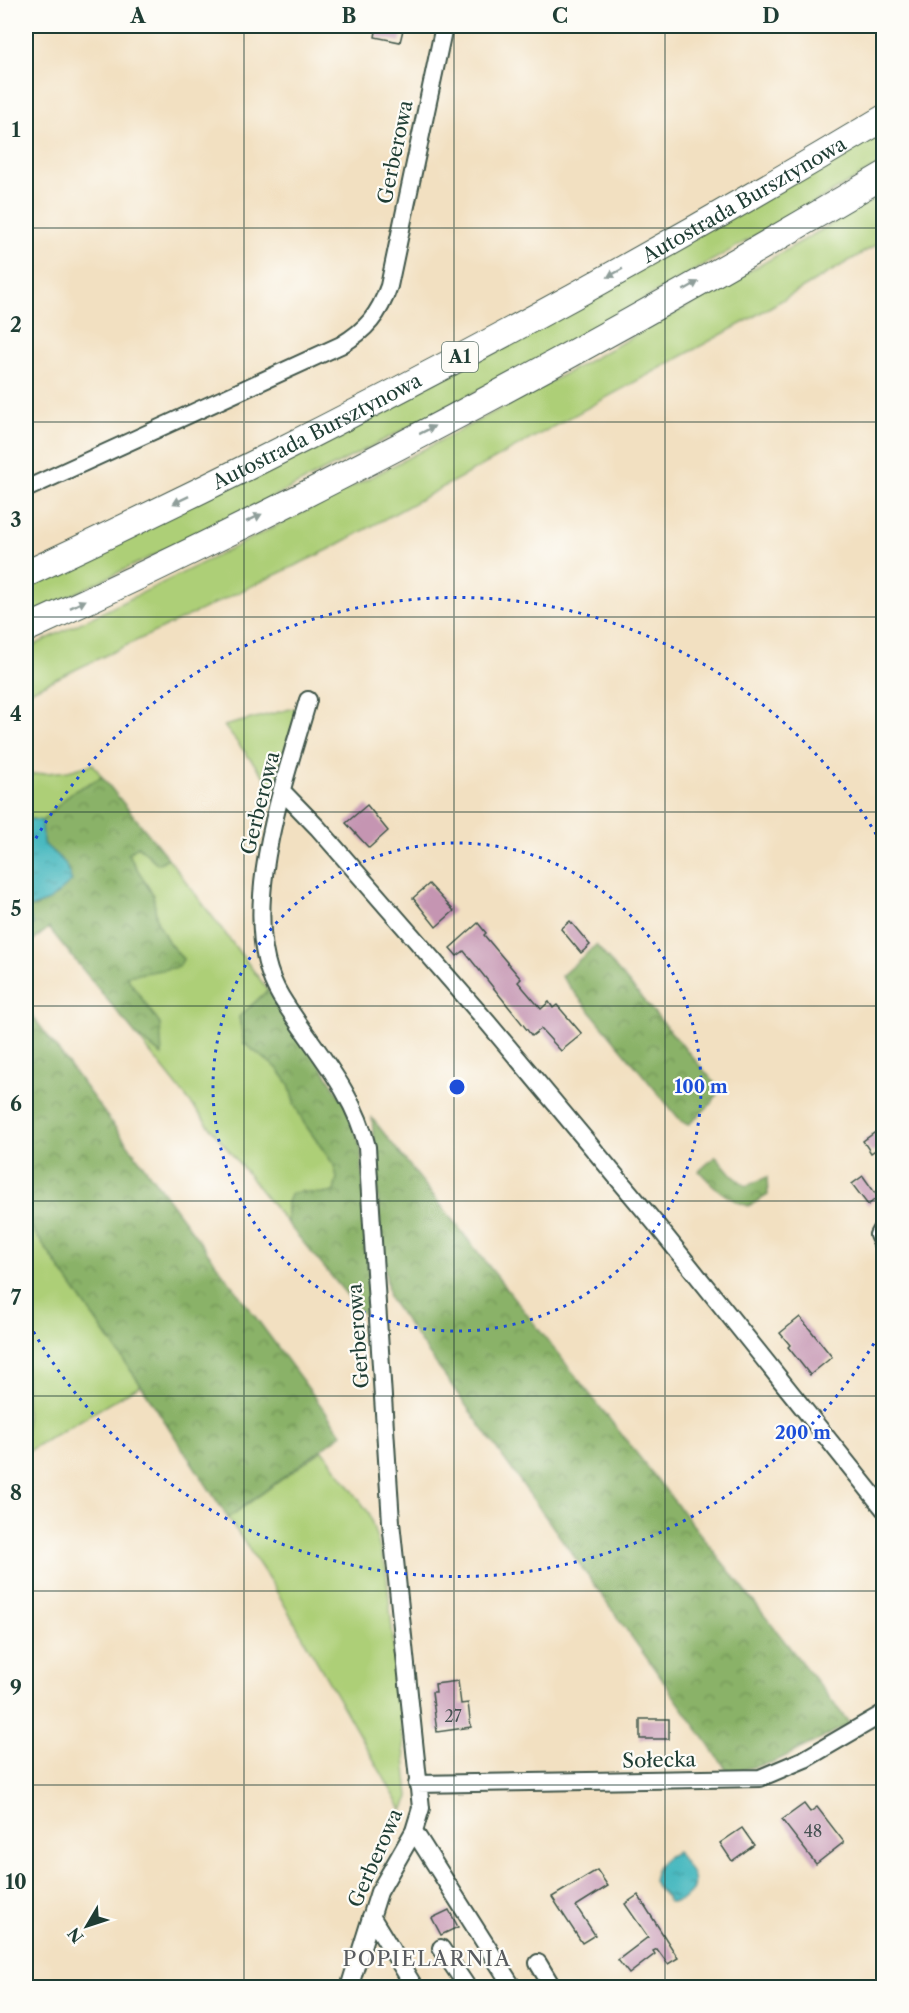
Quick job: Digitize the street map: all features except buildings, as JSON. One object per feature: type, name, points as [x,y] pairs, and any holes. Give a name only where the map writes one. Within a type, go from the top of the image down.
[{"type":"highway","name":"Autostrada Bursztynowa","points":[[26,574],[208,486],[468,353],[620,271],[884,118]]},
{"type":"highway","name":"A1","points":[[26,629],[254,518],[460,413],[654,307],[884,175]]},
{"type":"street","name":"Gerberowa","points":[[26,489],[341,345],[360,334],[377,316],[389,286],[444,26]]},
{"type":"street","name":"Gerberowa","points":[[308,700],[273,824],[265,865],[262,940],[268,975],[357,1114],[367,1147],[391,1522],[421,1808],[414,1831],[380,1892],[349,1988]]},
{"type":"street","points":[[282,792],[318,828],[488,1023],[655,1223],[884,1509]]},
{"type":"street","points":[[884,1224],[878,1235],[884,1248]]},
{"type":"street","name":"Sołecka","points":[[417,1784],[760,1778],[805,1758],[884,1713]]},
{"type":"street","points":[[414,1831],[513,1986]]},
{"type":"street","points":[[371,1916],[415,1988]]},
{"type":"street","points":[[441,1948],[468,1988]]},
{"type":"street","points":[[537,1963],[553,1988]]},
{"type":"green space","points":[[883,130],[883,163],[566,344],[246,511],[26,617],[26,586]]},
{"type":"green space","points":[[883,194],[883,241],[748,320],[328,550],[26,693],[26,649],[244,542],[459,431],[672,315]]},
{"type":"green space","points":[[298,707],[276,791],[224,726]]},
{"type":"green space","points":[[93,764],[102,777],[72,792],[42,821],[31,819],[26,822],[26,775],[68,771]]},
{"type":"green space","points":[[102,777],[168,858],[158,864],[138,846],[128,854],[153,895],[157,921],[169,943],[183,959],[179,967],[126,976],[160,1024],[162,1055],[136,1035],[49,928],[26,946],[26,927],[33,925],[27,909],[37,907],[65,863],[43,843],[42,821],[72,792]]},
{"type":"green space","points":[[138,846],[158,864],[168,858],[268,990],[239,1017],[244,1043],[277,1068],[289,1084],[294,1103],[304,1123],[334,1165],[337,1178],[334,1192],[321,1195],[300,1191],[287,1202],[287,1223],[136,1035],[161,1055],[126,975],[183,959],[169,943],[157,921],[153,895],[128,854]]},
{"type":"green space","points":[[596,945],[720,1089],[712,1103],[688,1125],[681,1121],[561,976]]},
{"type":"green space","points":[[268,990],[300,1033],[345,1104],[361,1148],[372,1325],[287,1223],[287,1202],[291,1193],[334,1192],[337,1178],[334,1165],[304,1123],[294,1103],[289,1084],[277,1068],[244,1043],[239,1017]]},
{"type":"green space","points":[[26,1007],[342,1434],[228,1518],[141,1385],[26,1220]]},
{"type":"green space","points":[[372,1118],[850,1724],[774,1762],[729,1773],[389,1298],[381,1239]]},
{"type":"green space","points":[[716,1156],[732,1175],[746,1186],[767,1177],[768,1195],[749,1206],[721,1192],[699,1171]]},
{"type":"green space","points":[[26,1220],[141,1385],[26,1452]]},
{"type":"green space","points":[[323,1450],[369,1513],[386,1569],[409,1797],[403,1811],[273,1585],[228,1518]]},
{"type":"water","points":[[31,819],[42,821],[43,843],[65,863],[72,881],[49,901],[27,909],[33,925],[26,927],[26,822]]},
{"type":"water","points":[[677,1852],[690,1871],[694,1883],[687,1896],[679,1901],[669,1902],[653,1881],[660,1863]]},
{"type":"district","name":"POPIELARNIA","points":[[427,1958]]}]
